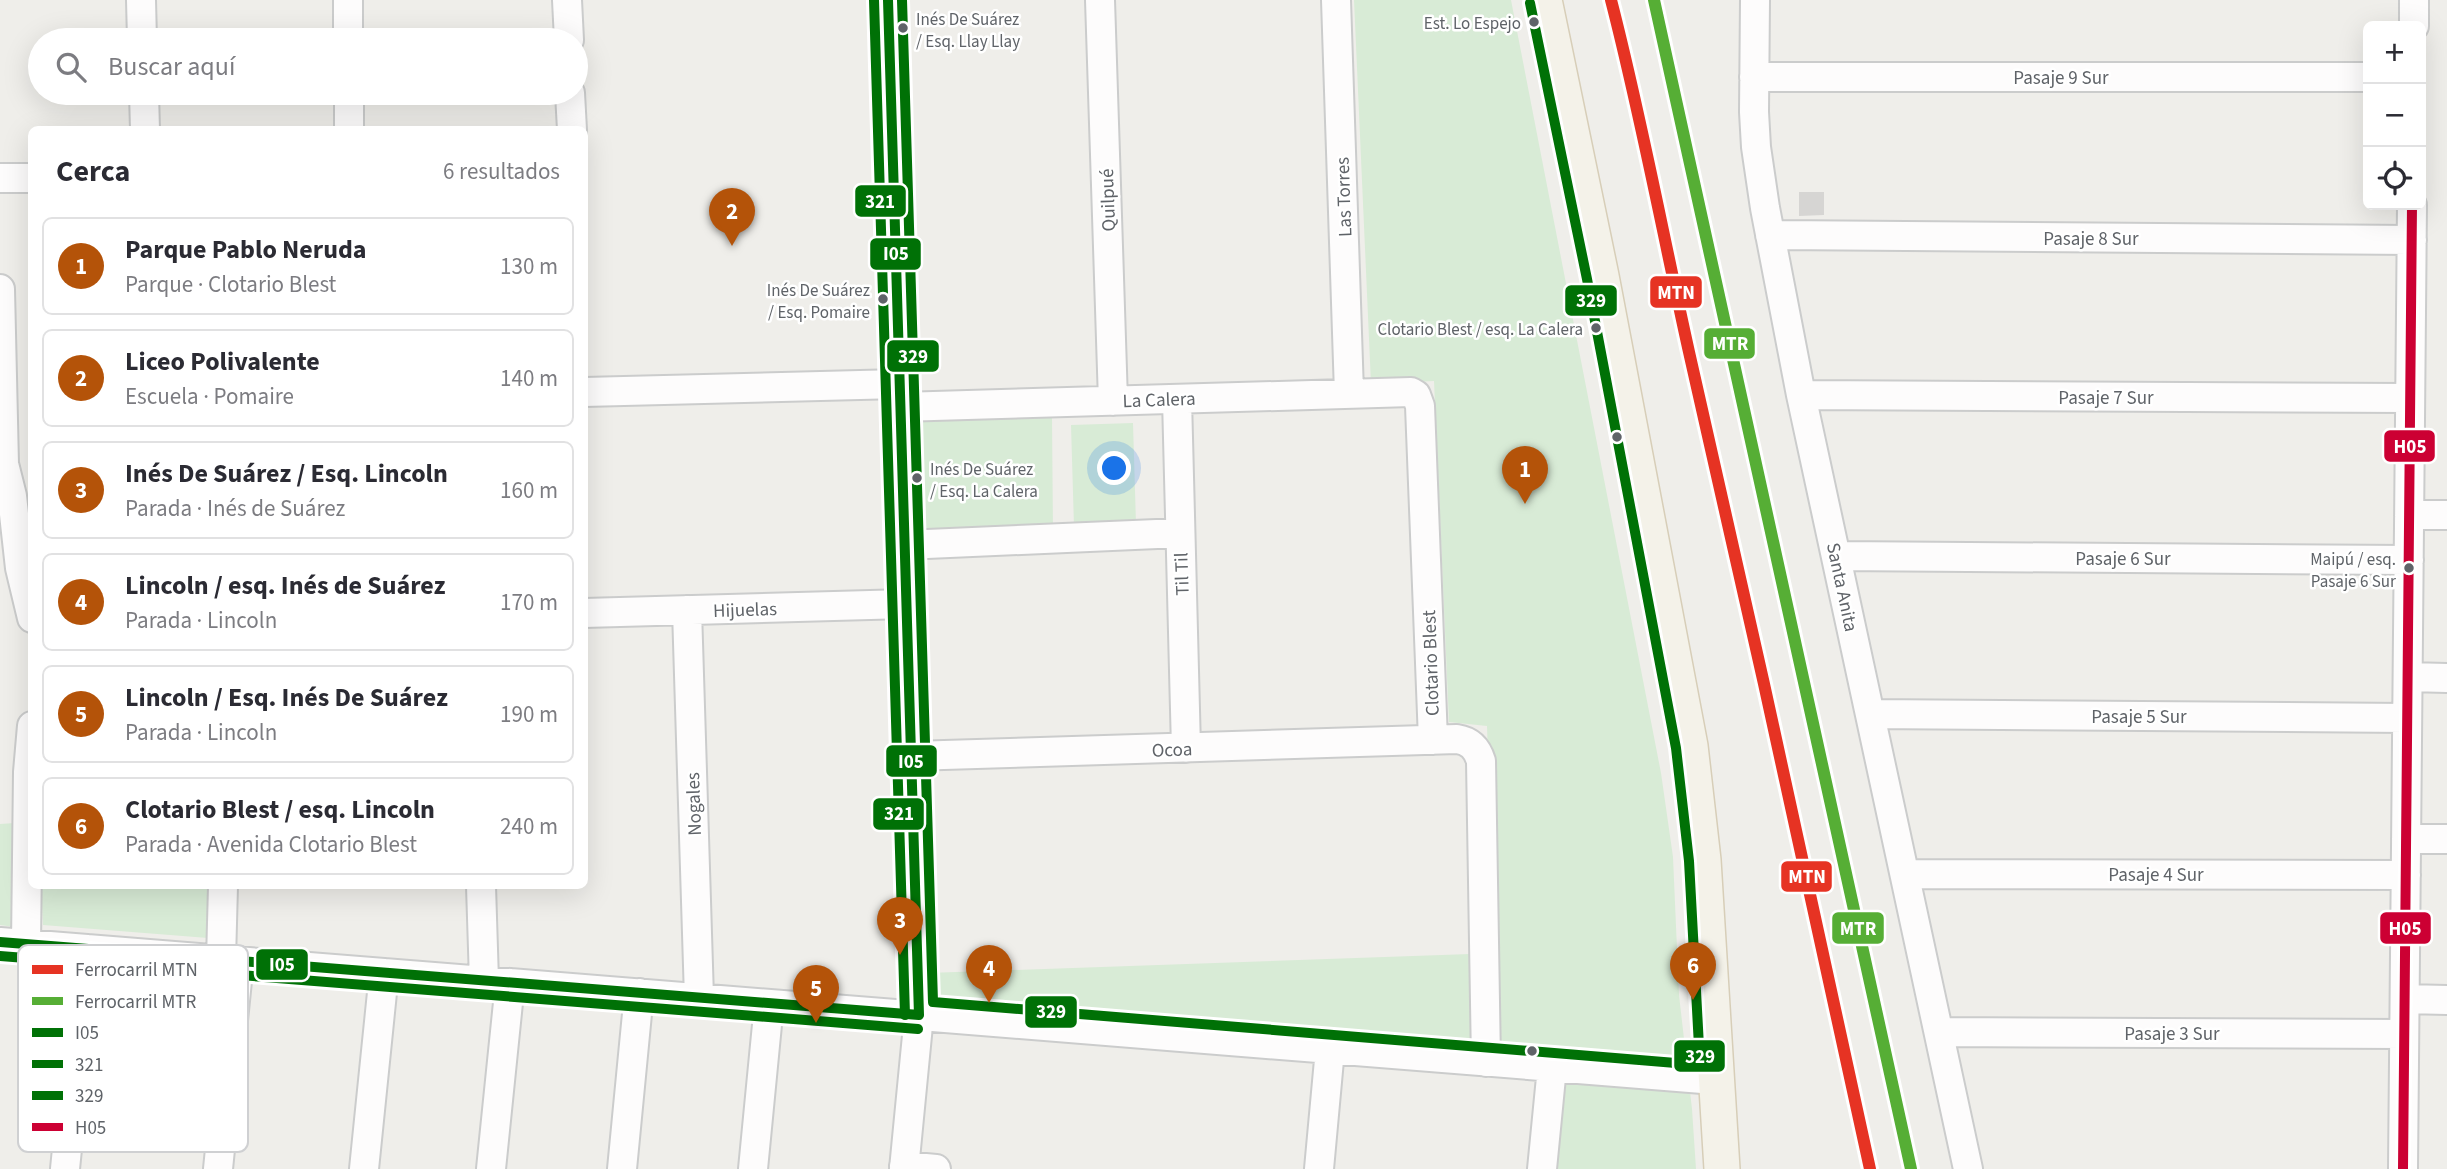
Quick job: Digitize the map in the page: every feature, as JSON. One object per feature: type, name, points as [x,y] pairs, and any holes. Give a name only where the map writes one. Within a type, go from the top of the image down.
[{"type":"main road","points":[[1544,0],[1601,276],[1690,746],[1703,860],[1722,1169]]},
{"type":"street","points":[[141,0],[142,28]]},
{"type":"street","points":[[348,0],[348,28]]},
{"type":"street","points":[[567,0],[568,28]]},
{"type":"street","points":[[888,0],[919,1015],[904,1168],[936,1169]]},
{"type":"street","name":"Quilpué","points":[[1100,0],[1113,401]]},
{"type":"street","name":"Las Torres","points":[[1336,0],[1349,393]]},
{"type":"street","name":"Santa Anita","points":[[1755,0],[1756,147],[1770,235],[1801,395],[1968,1169]]},
{"type":"street","points":[[2414,0],[2414,21]]},
{"type":"street","name":"Pasaje 9 Sur","points":[[1754,77],[2363,77]]},
{"type":"street","points":[[144,105],[145,126]]},
{"type":"street","points":[[349,105],[349,126]]},
{"type":"street","points":[[571,105],[572,126]]},
{"type":"street","points":[[0,178],[28,178]]},
{"type":"street","points":[[2403,1169],[2412,210]]},
{"type":"street","name":"Pasaje 8 Sur","points":[[1770,235],[2412,240]]},
{"type":"street","points":[[0,289],[4,464],[13,479],[20,568],[28,601]]},
{"type":"street","name":"La Calera","points":[[588,391],[1113,401],[1406,392],[1416,396]]},
{"type":"street","name":"Pasaje 7 Sur","points":[[1801,395],[2410,398]]},
{"type":"street","name":"Clotario Blest","points":[[1416,396],[1420,406],[1433,740],[1457,739],[1468,742],[1481,761],[1486,1062]]},
{"type":"street","name":"Til Til","points":[[1177,399],[1186,748]]},
{"type":"street","points":[[2409,515],[2447,516]]},
{"type":"street","points":[[904,545],[1180,533]]},
{"type":"street","name":"Pasaje 6 Sur","points":[[1837,556],[2409,560]]},
{"type":"street","name":"Hijuelas","points":[[588,614],[906,604]]},
{"type":"street","name":"Nogales","points":[[687,610],[699,998]]},
{"type":"street","points":[[2408,677],[2447,678]]},
{"type":"street","name":"Pasaje 5 Sur","points":[[1870,714],[2407,718]]},
{"type":"street","name":"Ocoa","points":[[911,756],[1433,740]]},
{"type":"street","points":[[28,774],[13,943],[38,945]]},
{"type":"street","points":[[2406,839],[2447,839]]},
{"type":"street","name":"Pasaje 4 Sur","points":[[1906,874],[2406,875]]},
{"type":"street","points":[[223,889],[229,945]]},
{"type":"street","points":[[482,889],[497,982],[491,1169]]},
{"type":"street","points":[[248,962],[1715,1080]]},
{"type":"street","points":[[363,1169],[384,973]]},
{"type":"street","points":[[622,1169],[639,993]]},
{"type":"street","points":[[2405,999],[2447,1000]]},
{"type":"street","points":[[753,1169],[769,1004]]},
{"type":"street","name":"Pasaje 3 Sur","points":[[1939,1032],[2404,1034]]},
{"type":"street","points":[[1319,1169],[1330,1049]]},
{"type":"street","points":[[1542,1169],[1552,1067]]},
{"type":"green space","points":[[1354,0],[1511,0],[1661,773],[1673,857],[1679,995],[1696,1169],[1554,1169],[1561,1055],[1497,1048],[1487,726],[1449,722],[1434,381],[1371,384]]},
{"type":"green space","points":[[1052,417],[1053,532],[911,533],[910,418]]},
{"type":"green space","points":[[1133,423],[1136,524],[1074,527],[1071,425]]},
{"type":"green space","points":[[15,823],[15,927],[0,925],[0,824]]},
{"type":"green space","points":[[41,889],[208,889],[208,938],[43,925]]},
{"type":"green space","points":[[1470,954],[1473,1042],[929,1004],[928,973]]},
{"type":"building","points":[[1799,192],[1824,192],[1824,215],[1799,216]]},
{"type":"rail line","name":"MTN","points":[[1611,0],[1870,1169]]},
{"type":"rail line","name":"MTR","points":[[1654,0],[1911,1169]]},
{"type":"transit line","name":"321","points":[[874,0],[905,1015]]},
{"type":"transit line","name":"I05","points":[[888,0],[919,1015]]},
{"type":"transit line","name":"329","points":[[902,0],[933,1002],[1700,1065],[1689,861],[1676,748],[1587,279],[1530,3]]},
{"type":"transit line","name":"H05","points":[[2403,1169],[2412,210]]},
{"type":"transit line","name":"I05","points":[[0,942],[38,945]]},
{"type":"transit line","name":"321","points":[[0,956],[18,957]]},
{"type":"transit line","name":"I05","points":[[248,962],[919,1015]]},
{"type":"transit line","name":"321","points":[[248,976],[918,1029]]},
{"type":"place","name":"Est. Lo Espejo","points":[[1534,22]]},
{"type":"place","name":"Inés De Suárez / Esq. Llay Llay","points":[[903,28]]},
{"type":"place","name":"Liceo Polivalente","points":[[732,246]]},
{"type":"place","name":"Inés De Suárez / Esq. Pomaire","points":[[883,299]]},
{"type":"place","name":"Clotario Blest / esq. La Calera","points":[[1596,328]]},
{"type":"place","name":"Inés De Suárez / Esq. La Calera","points":[[917,478]]},
{"type":"place","name":"Parque Pablo Neruda","points":[[1525,504]]},
{"type":"place","name":"Maipú / esq. Pasaje 6 Sur","points":[[2409,568]]},
{"type":"place","name":"Inés De Suárez / Esq. Lincoln","points":[[900,955]]},
{"type":"place","name":"Clotario Blest / esq. Lincoln","points":[[1693,1000]]},
{"type":"place","name":"Lincoln / esq. Inés de Suárez","points":[[989,1003]]},
{"type":"place","name":"Lincoln / Esq. Inés De Suárez","points":[[816,1023]]}]
